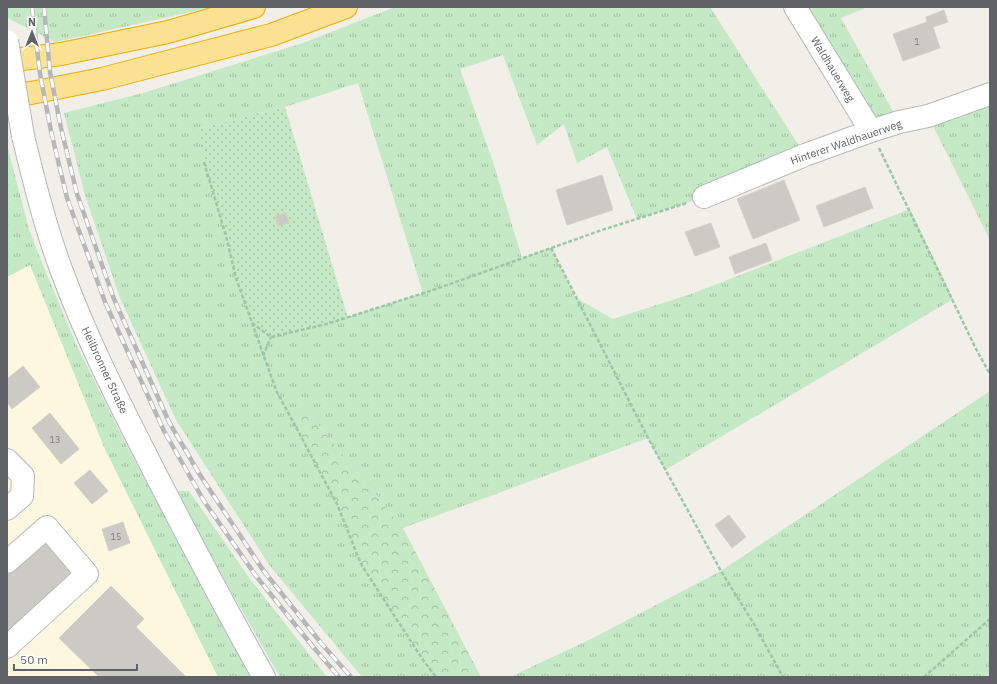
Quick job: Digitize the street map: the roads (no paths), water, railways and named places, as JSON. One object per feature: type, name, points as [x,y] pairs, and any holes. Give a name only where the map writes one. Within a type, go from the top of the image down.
[{"type":"highway","points":[[7,61],[61,54],[168,32],[254,7]]},
{"type":"highway","points":[[7,95],[110,77],[271,35],[346,7]]},
{"type":"street","name":"Waldhauerweg","points":[[795,7],[871,131]]},
{"type":"street","name":"Heilbronner Straße","points":[[7,41],[23,136],[42,214],[62,270],[98,357],[139,441],[218,596],[264,677]]},
{"type":"street","name":"Hinterer Waldhauerweg","points":[[704,197],[805,155],[871,131],[899,122],[928,116],[990,94]]},
{"type":"street","points":[[7,460],[23,476],[22,496],[7,509]]},
{"type":"street","points":[[7,562],[47,527],[87,574],[7,647]]},
{"type":"railway","points":[[32,7],[40,74],[51,131],[67,198],[105,302],[164,431],[204,501],[256,576],[339,677]]},
{"type":"railway","points":[[44,7],[50,72],[61,128],[77,194],[114,299],[169,422],[200,475],[263,570],[321,643],[351,677]]}]
